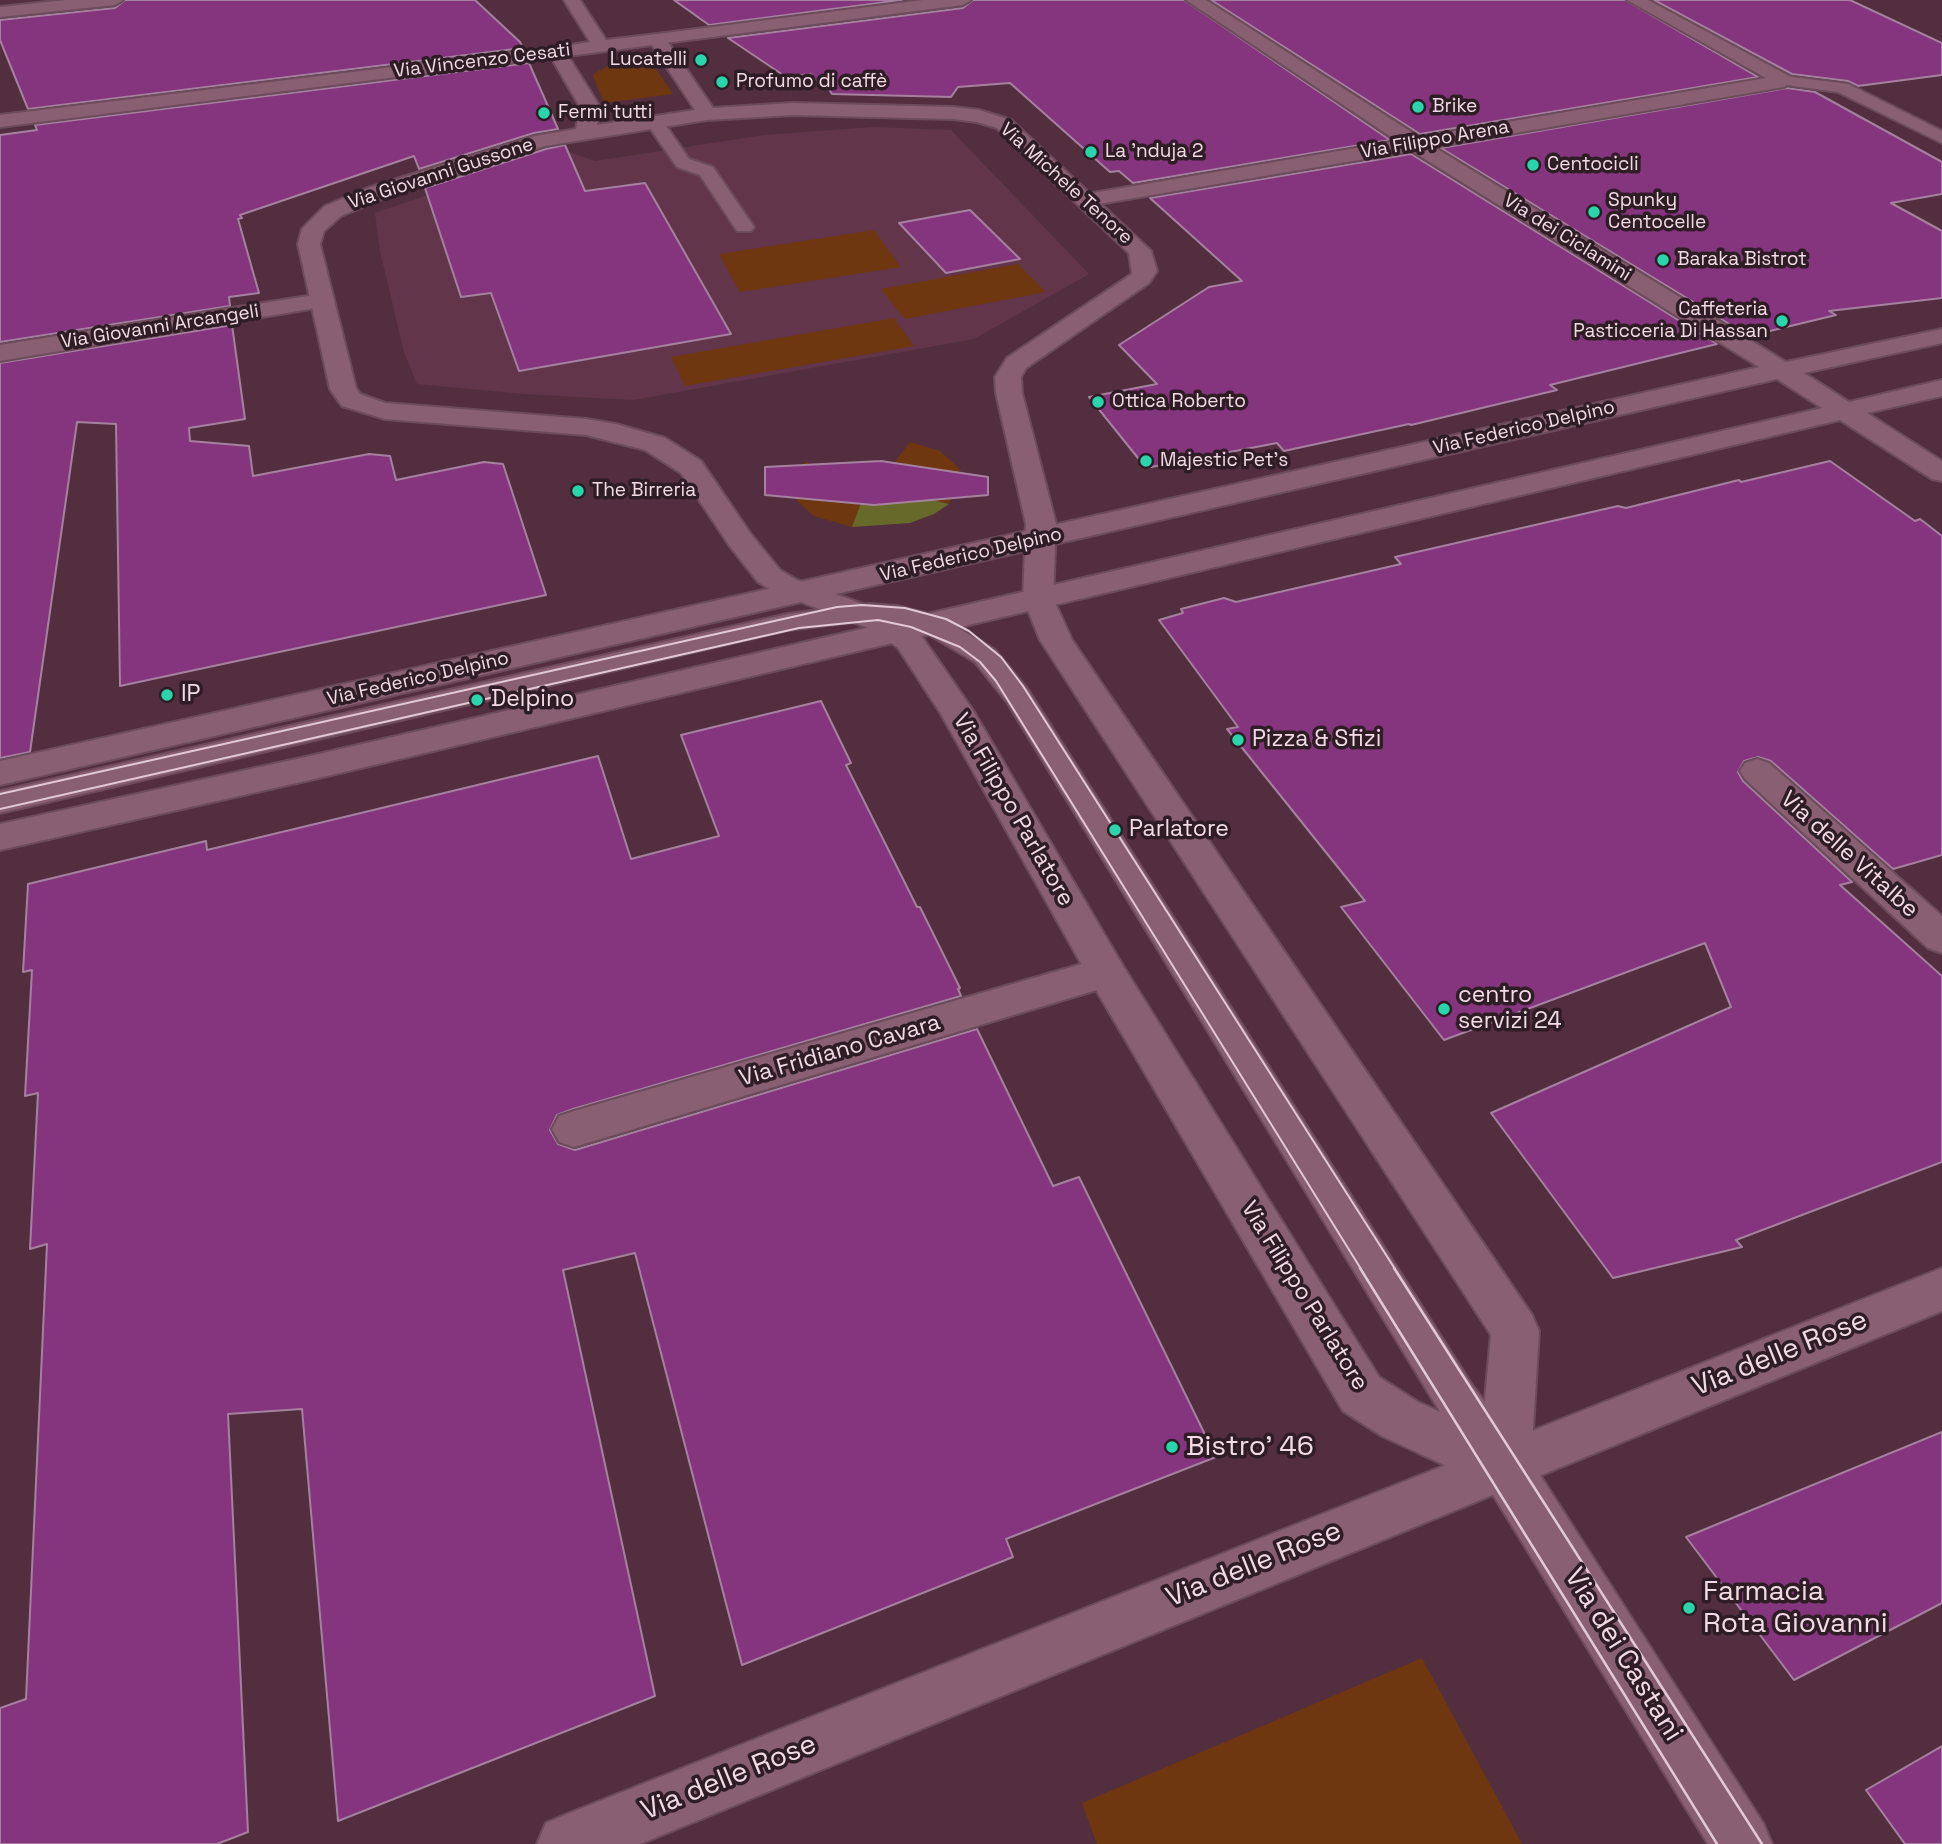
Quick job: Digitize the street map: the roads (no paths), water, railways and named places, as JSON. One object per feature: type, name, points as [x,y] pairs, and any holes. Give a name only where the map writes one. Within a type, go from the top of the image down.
[{"type":"street","points":[[0,12],[115,0]]},
{"type":"street","points":[[572,0],[601,46]]},
{"type":"street","name":"Via Vincenzo Cesati","points":[[0,121],[963,0]]},
{"type":"street","name":"Via dei Ciclamini","points":[[1195,0],[1414,143],[1844,409],[1942,473]]},
{"type":"street","points":[[1635,0],[1784,81]]},
{"type":"street","points":[[657,39],[707,114]]},
{"type":"street","points":[[557,52],[590,107],[589,121],[584,131]]},
{"type":"street","name":"Via Filippo Arena","points":[[1087,200],[1784,81]]},
{"type":"street","name":"Via Michele Tenore","points":[[584,131],[707,114],[810,109],[953,113],[988,118],[1010,128],[1140,251],[1145,271],[1133,285],[1016,363],[1008,377],[1009,393],[1036,502],[1042,539]]},
{"type":"street","name":"Via Giovanni Gussone","points":[[584,131],[516,147],[376,192],[333,211],[320,220],[310,236],[320,301],[341,383],[351,400],[373,408],[406,414],[617,432],[655,444],[675,454],[691,467],[756,563],[769,576],[804,592]]},
{"type":"street","name":"Via Giovanni Arcangeli","points":[[0,353],[320,301]]},
{"type":"street","name":"Via Federico Delpino","points":[[0,773],[1781,370],[1942,336]]},
{"type":"street","points":[[0,837],[310,768],[1942,388]]},
{"type":"street","points":[[1042,539],[1038,598],[1056,640],[1515,1331],[1505,1467]]},
{"type":"street","points":[[804,592],[854,612],[914,627]]},
{"type":"street","name":"Via Filippo Parlatore","points":[[914,627],[919,652],[957,712],[1106,972],[1361,1394],[1400,1419],[1505,1467]]},
{"type":"street","name":"Via delle Vitalbe","points":[[1757,771],[1942,938]]},
{"type":"street","name":"Via Fridiano Cavara","points":[[574,1129],[1106,972]]},
{"type":"street","name":"Via delle Rose","points":[[567,1844],[1408,1502],[1505,1467],[1942,1289]]},
{"type":"street","name":"Via dei Castani","points":[[1505,1467],[1742,1844]]},
{"type":"lane","points":[[1784,81],[1842,87],[1942,138]]},
{"type":"lane","points":[[654,121],[683,163],[707,171],[744,227]]},
{"type":"lane","name":"Via Federico Delpino","points":[[0,802],[475,696],[765,627],[854,612]]},
{"type":"lane","points":[[914,627],[985,656],[1018,697],[1457,1400],[1505,1467]]},
{"type":"tram line","points":[[0,794],[837,607],[862,605],[905,608],[946,619],[969,631],[1001,657],[1023,686],[1395,1269]]},
{"type":"tram line","points":[[0,809],[799,628],[878,620],[911,627],[960,647],[980,662],[996,681],[1361,1269]]},
{"type":"tram line","points":[[1360,1268],[1717,1844]]},
{"type":"tram line","points":[[1394,1268],[1762,1844]]},
{"type":"place","name":"Lucatelli","points":[[701,60]]},
{"type":"place","name":"Profumo di caffè","points":[[722,82]]},
{"type":"place","name":"Brike","points":[[1418,107]]},
{"type":"place","name":"Fermi tutti","points":[[544,113]]},
{"type":"place","name":"La 'nduja 2","points":[[1091,152]]},
{"type":"place","name":"Centocicli","points":[[1533,165]]},
{"type":"place","name":"Spunky Centocelle","points":[[1594,212]]},
{"type":"place","name":"Baraka Bistrot","points":[[1663,260]]},
{"type":"place","name":"Caffeteria Pasticceria Di Hassan","points":[[1782,321]]},
{"type":"place","name":"Ottica Roberto","points":[[1098,402]]},
{"type":"place","name":"Majestic Pet's","points":[[1146,461]]},
{"type":"place","name":"The Birreria","points":[[578,491]]},
{"type":"place","name":"IP","points":[[167,695]]},
{"type":"place","name":"Delpino","points":[[477,700]]},
{"type":"place","name":"Pizza & Sfizi","points":[[1238,740]]},
{"type":"place","name":"Parlatore","points":[[1115,830]]},
{"type":"place","name":"centro servizi 24","points":[[1444,1009]]},
{"type":"place","name":"Bistro’ 46","points":[[1172,1447]]},
{"type":"place","name":"Farmacia Rota Giovanni","points":[[1689,1608]]}]
